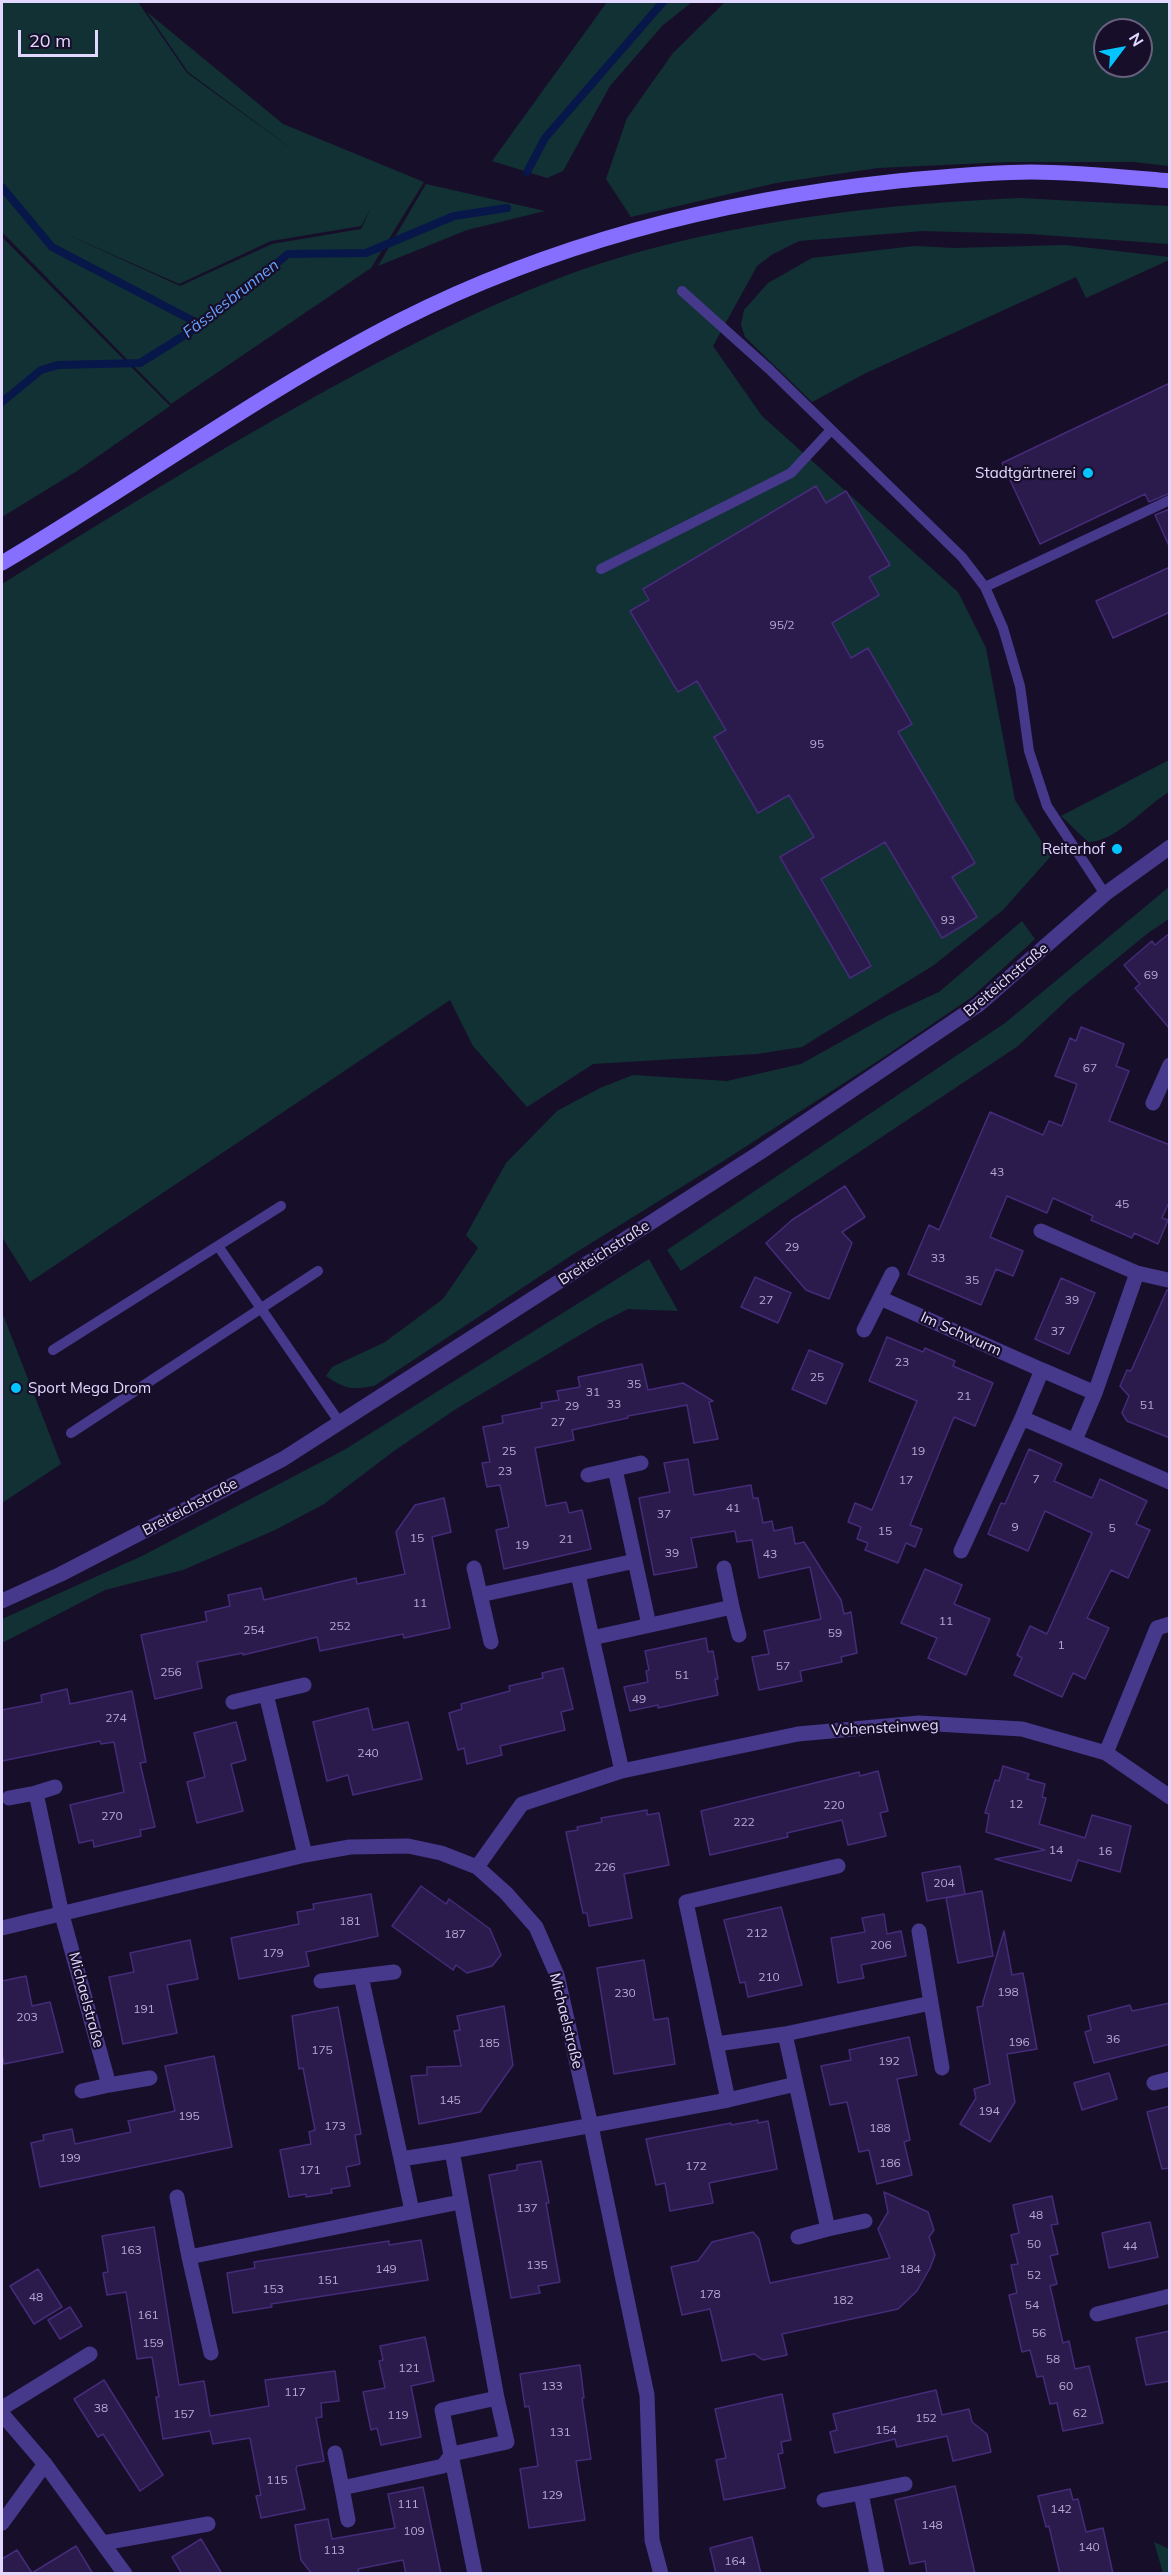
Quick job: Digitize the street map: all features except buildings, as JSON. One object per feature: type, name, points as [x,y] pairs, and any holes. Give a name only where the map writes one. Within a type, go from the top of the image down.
[{"type":"main road","points":[[2,563],[332,357],[414,314],[479,285],[555,256],[703,212],[783,196],[864,185],[948,176],[1031,172],[1170,181]]},
{"type":"street","name":"Breiteichstraße","points":[[2,1601],[62,1574],[283,1459],[759,1153],[978,1005],[1105,894],[1170,847]]},
{"type":"street","points":[[1153,1103],[1170,1065]]},
{"type":"street","points":[[1041,1231],[1137,1274],[1168,1280]]},
{"type":"street","points":[[864,1330],[892,1274]]},
{"type":"street","points":[[1075,1440],[1095,1393],[1137,1274]]},
{"type":"street","name":"Im Schwurm","points":[[880,1298],[1095,1393]]},
{"type":"street","points":[[961,1551],[1042,1370]]},
{"type":"street","points":[[1022,1418],[1170,1482]]},
{"type":"street","points":[[588,1475],[641,1463]]},
{"type":"street","points":[[615,1469],[649,1625]]},
{"type":"street","points":[[480,1595],[635,1561]]},
{"type":"street","points":[[474,1568],[491,1642]]},
{"type":"street","points":[[723,1568],[739,1635]]},
{"type":"street","points":[[578,1574],[622,1771]]},
{"type":"street","points":[[592,1638],[732,1606]]},
{"type":"street","points":[[1106,1753],[1157,1628],[1170,1624]]},
{"type":"street","points":[[234,1702],[304,1685]]},
{"type":"street","points":[[266,1694],[305,1855]]},
{"type":"street","name":"Vohensteinweg","points":[[477,1867],[522,1804],[622,1771],[798,1734],[919,1724],[1022,1730],[1106,1753],[1170,1797]]},
{"type":"street","points":[[9,1798],[55,1787]]},
{"type":"street","name":"Michaelstraße","points":[[36,1793],[62,1915],[109,2085]]},
{"type":"street","name":"Michaelstraße","points":[[2,1928],[305,1855],[351,1847],[408,1846],[441,1853],[477,1867],[506,1893],[536,1927],[556,1975],[591,2126],[647,2395],[652,2540],[661,2574]]},
{"type":"street","points":[[728,2100],[686,1902],[838,1866]]},
{"type":"street","points":[[919,1931],[942,2068]]},
{"type":"street","points":[[321,1982],[394,1972]]},
{"type":"street","points":[[361,1976],[412,2211]]},
{"type":"street","points":[[717,2044],[785,2034],[931,2003]]},
{"type":"street","points":[[785,2034],[828,2229]]},
{"type":"street","points":[[82,2091],[150,2078]]},
{"type":"street","points":[[1154,2083],[1170,2079]]},
{"type":"street","points":[[401,2159],[728,2100],[796,2084]]},
{"type":"street","points":[[342,2488],[443,2466],[452,2454],[507,2442],[452,2151]]},
{"type":"street","points":[[177,2197],[211,2353]]},
{"type":"street","points":[[189,2257],[460,2202]]},
{"type":"street","points":[[798,2236],[865,2221]]},
{"type":"street","points":[[1097,2314],[1170,2296]]},
{"type":"street","points":[[2,2408],[90,2354]]},
{"type":"street","points":[[475,2574],[442,2410],[497,2398]]},
{"type":"street","points":[[2,2414],[45,2464],[125,2574]]},
{"type":"street","points":[[335,2453],[348,2520]]},
{"type":"street","points":[[2,2523],[45,2464]]},
{"type":"street","points":[[824,2500],[905,2484]]},
{"type":"street","points":[[861,2493],[877,2574]]},
{"type":"street","points":[[104,2543],[208,2524]]},
{"type":"lane","points":[[682,291],[769,369],[962,557],[985,587],[1003,628],[1020,686],[1029,751],[1047,806],[1105,894]]},
{"type":"lane","points":[[601,569],[791,473],[831,430]]},
{"type":"lane","points":[[985,587],[1170,500]]},
{"type":"lane","points":[[53,1350],[281,1206]]},
{"type":"lane","points":[[218,1246],[340,1423]]},
{"type":"lane","points":[[70,1433],[261,1306],[318,1271]]},
{"type":"green space","points":[[2,2],[138,2],[187,73],[300,155],[188,72],[147,12],[283,124],[424,182],[371,268],[171,404],[2,232]],"holes":[[[371,208],[361,229],[272,244],[180,286],[57,230],[179,284],[271,241],[361,226]]]},
{"type":"green space","points":[[607,2],[692,2],[662,26],[610,86],[563,171],[547,178],[492,161]]},
{"type":"green space","points":[[725,2],[1169,2],[1169,166],[1133,162],[1008,162],[878,168],[776,183],[631,217],[606,179],[627,118],[673,53]]},
{"type":"green space","points":[[426,184],[545,211],[467,230],[378,266]]},
{"type":"green space","points":[[1019,198],[1169,206],[1169,244],[1030,234],[923,231],[799,241],[773,254],[757,266],[713,346],[762,416],[958,592],[986,648],[1015,800],[1051,856],[1003,910],[934,965],[802,1047],[757,1054],[593,1064],[527,1107],[473,1046],[450,1000],[30,1282],[2,1237],[2,584],[186,471],[327,390],[470,317],[568,275],[635,253],[730,230],[874,209]]},
{"type":"green space","points":[[2,237],[170,406],[77,471],[2,517]]},
{"type":"green space","points":[[1065,245],[1169,257],[1169,260],[1086,298],[1076,277],[866,373],[812,402],[745,337],[741,325],[744,310],[768,283],[812,258],[914,246],[954,248]]},
{"type":"green space","points":[[1169,760],[1169,792],[1109,836],[1088,842],[1061,816]]},
{"type":"green space","points":[[1169,887],[1169,919],[1148,933],[1070,997],[1018,1046],[681,1271],[667,1250],[1005,1023]]},
{"type":"green space","points":[[1022,921],[1035,939],[972,997],[878,1061],[575,1253],[374,1386],[348,1387],[326,1376],[332,1367],[385,1342],[443,1299],[478,1248],[466,1235],[506,1163],[557,1111],[600,1088],[633,1075],[727,1081],[801,1064],[889,1015],[939,992]]},
{"type":"green space","points":[[649,1259],[678,1311],[628,1309],[600,1323],[456,1409],[394,1451],[324,1504],[275,1530],[183,1570],[105,1590],[2,1643],[2,1619],[142,1556],[344,1450]]},
{"type":"green space","name":"Sport Mega Drom","points":[[2,1312],[61,1464],[2,1503]]},
{"type":"green space","points":[[1154,2542],[1169,2549],[1169,2573],[1163,2573]]},
{"type":"waterway","name":"Fässlesbrunnen","points":[[527,172],[545,138],[663,2]]},
{"type":"waterway","points":[[2,187],[52,247],[201,325]]},
{"type":"waterway","name":"Fässlesbrunnen","points":[[2,402],[41,370],[58,365],[140,363],[201,325],[288,254],[366,253],[454,216],[507,208]]},
{"type":"place","name":"Stadtgärtnerei","points":[[1088,473]]},
{"type":"place","name":"Reiterhof","points":[[1117,849]]},
{"type":"place","name":"Sport Mega Drom","points":[[16,1388]]}]
